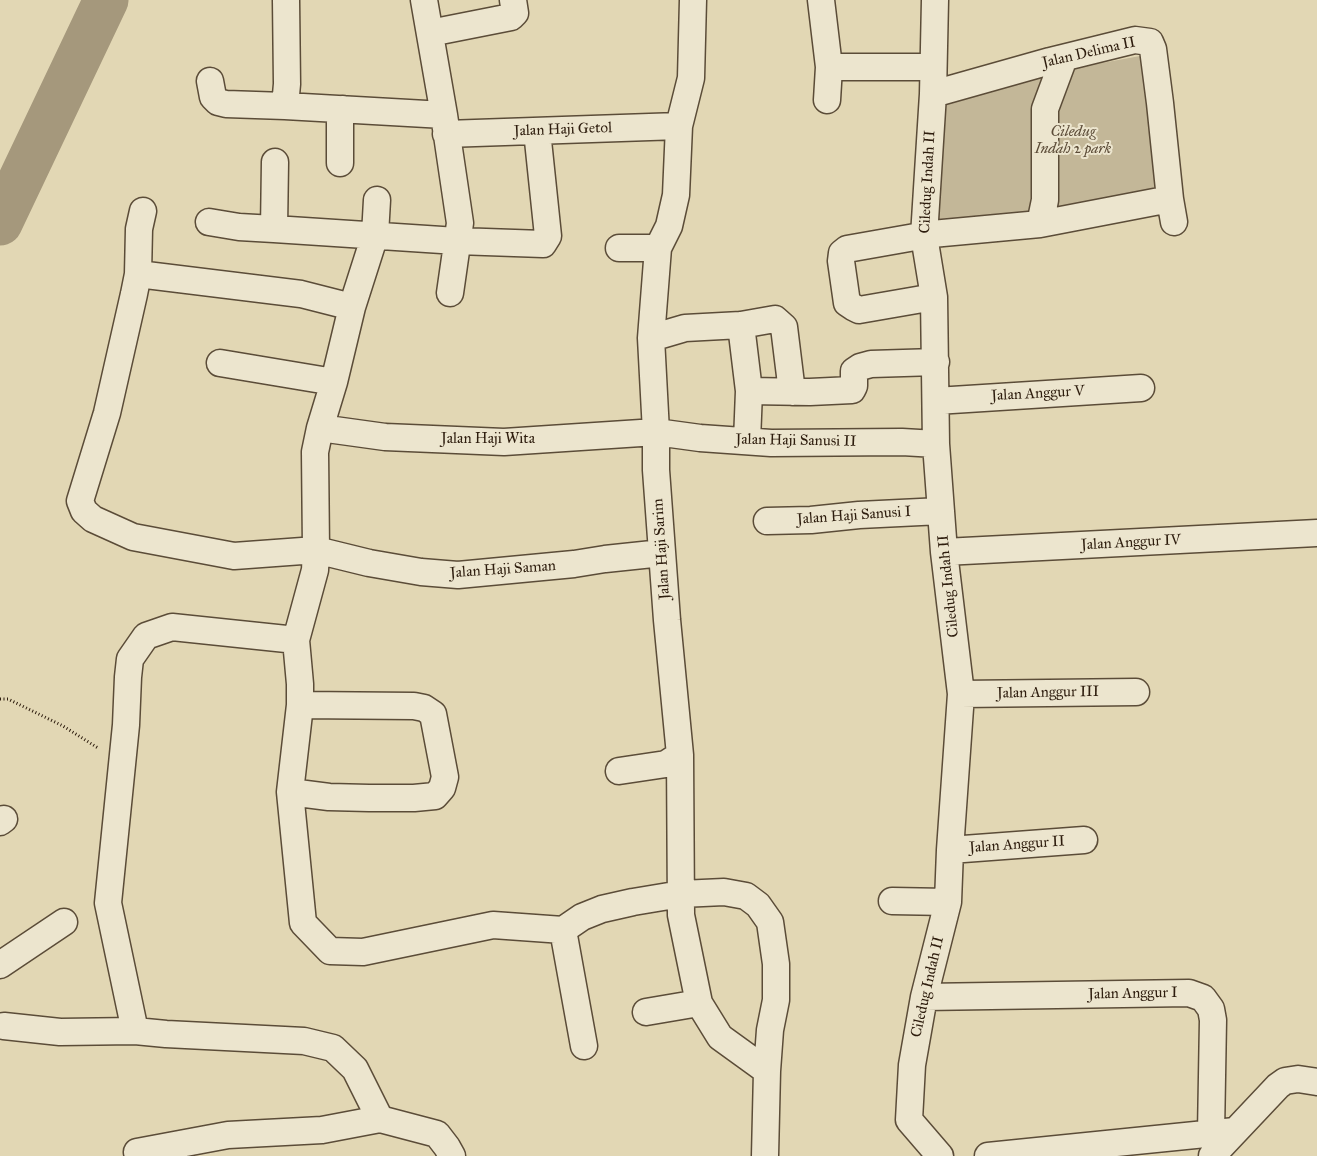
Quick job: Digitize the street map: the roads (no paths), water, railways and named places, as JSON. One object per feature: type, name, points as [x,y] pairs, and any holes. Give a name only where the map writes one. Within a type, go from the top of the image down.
[{"type":"street","points":[[285,106],[286,0]]},
{"type":"street","points":[[424,0],[460,223],[450,293]]},
{"type":"street","points":[[430,32],[511,17],[515,13],[513,0]]},
{"type":"street","name":"Jalan Haji Sarim","points":[[693,0],[692,78],[679,126],[676,195],[669,226],[658,248],[651,338],[656,470],[667,620],[680,755],[681,915],[699,1003],[720,1036],[767,1071]]},
{"type":"street","points":[[821,0],[829,67],[827,100]]},
{"type":"street","name":"Ciledug Indah II","points":[[935,0],[928,235],[934,297],[936,444],[944,552],[961,694],[948,902],[924,997],[912,1065],[909,1120],[940,1156]]},
{"type":"street","name":"Jalan Delima II","points":[[932,94],[1135,40],[1150,42],[1153,49],[1159,94],[1172,211],[928,235],[847,249],[842,253],[840,261],[848,303],[859,310],[934,297]]},
{"type":"street","points":[[1040,224],[1045,200],[1045,109],[1064,58]]},
{"type":"street","points":[[829,67],[933,67]]},
{"type":"street","name":"Jalan Haji Getol","points":[[210,81],[213,97],[218,102],[226,104],[343,109],[445,125],[537,131],[679,126]]},
{"type":"street","points":[[340,164],[340,117],[343,109]]},
{"type":"street","points":[[209,222],[239,227],[457,241],[543,244],[548,236],[537,131]]},
{"type":"street","points":[[274,229],[275,162]]},
{"type":"street","points":[[377,200],[374,235],[352,306],[315,452],[315,570],[296,640],[300,705],[290,792],[303,924],[330,951],[363,952],[493,926],[563,930],[582,917],[602,909],[681,894],[724,892],[746,896],[758,905],[770,922],[776,964],[776,1000],[770,1030],[767,1071],[765,1156]]},
{"type":"street","name":"Jalan Haji Saman","points":[[143,211],[139,229],[138,274],[107,413],[80,501],[84,511],[93,519],[133,537],[234,556],[316,550],[369,563],[421,572],[458,575],[574,564],[662,553]]},
{"type":"street","points":[[618,248],[658,248]]},
{"type":"street","points":[[138,274],[301,294],[352,306]]},
{"type":"street","points":[[651,338],[686,328],[741,325],[776,319],[784,327],[792,392]]},
{"type":"street","points":[[741,325],[749,391],[748,442]]},
{"type":"street","points":[[749,391],[810,392],[852,390],[854,386],[854,371],[860,367],[870,364],[936,362]]},
{"type":"street","points":[[220,363],[334,382]]},
{"type":"street","name":"Jalan Anggur V","points":[[936,401],[1141,388]]},
{"type":"street","name":"Jalan Haji Wita","points":[[320,428],[386,437],[504,442],[656,432]]},
{"type":"street","name":"Jalan Haji Sanusi II","points":[[656,432],[700,438],[771,443],[902,442],[936,444]]},
{"type":"street","name":"Jalan Haji Sanusi I","points":[[767,521],[811,520],[860,515],[941,511]]},
{"type":"street","name":"Jalan Anggur IV","points":[[944,552],[1317,533]]},
{"type":"street","points":[[135,1030],[108,903],[130,659],[146,636],[172,627],[296,640]]},
{"type":"street","name":"Jalan Anggur III","points":[[961,694],[1136,692]]},
{"type":"street","points":[[290,792],[337,797],[421,798],[435,796],[442,788],[445,778],[433,714],[424,708],[414,706],[300,705]]},
{"type":"street","points":[[619,771],[666,764],[680,755]]},
{"type":"street","name":"Jalan Anggur II","points":[[950,850],[1084,840]]},
{"type":"street","points":[[892,901],[948,902]]},
{"type":"street","points":[[0,965],[64,922]]},
{"type":"street","points":[[563,930],[584,1046]]},
{"type":"street","name":"Jalan Anggur I","points":[[924,997],[1189,993],[1203,998],[1211,1009],[1213,1020],[1219,1140]]},
{"type":"street","points":[[646,1012],[699,1003]]},
{"type":"street","points":[[4,1026],[60,1032],[135,1030],[166,1034],[304,1041],[333,1048],[355,1069],[380,1119]]},
{"type":"street","points":[[988,1156],[1219,1140],[1285,1081],[1298,1079],[1317,1082]]},
{"type":"street","points":[[137,1152],[228,1135],[322,1130],[380,1119],[436,1134],[452,1156]]},
{"type":"waterway","points":[[0,223],[106,0]]},
{"type":"park label","name":"Ciledug Indah 2 park","points":[[1073,140]]}]
